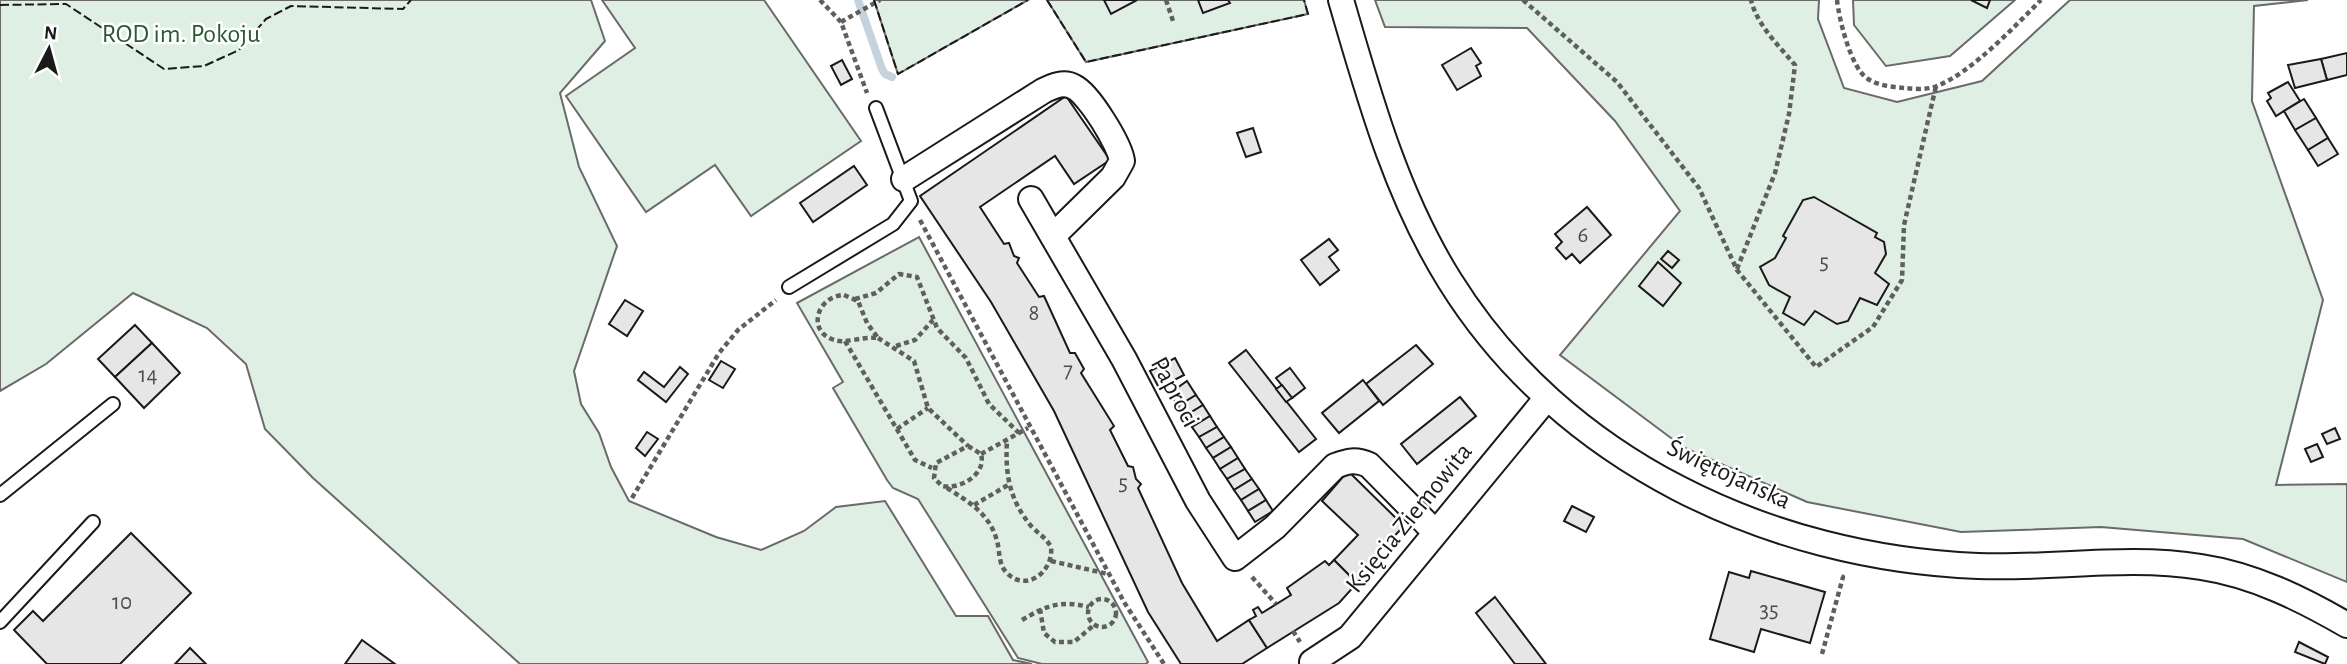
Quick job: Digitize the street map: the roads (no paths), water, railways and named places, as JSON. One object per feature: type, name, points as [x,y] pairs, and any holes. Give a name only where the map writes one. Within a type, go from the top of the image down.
[{"type":"street","name":"Świętojańska","points":[[1341,0],[1390,158],[1416,219],[1449,281],[1490,340],[1546,399],[1589,433],[1696,497],[1798,538],[1851,552],[1913,562],[1981,566],[2125,562],[2203,567],[2263,584],[2308,603],[2347,625]]},
{"type":"street","points":[[907,190],[1043,90],[1055,85],[1073,86],[1083,93],[1118,145],[1122,161],[1113,177],[1053,236]]},
{"type":"street","name":"Paproci","points":[[1031,199],[1124,359],[1198,501],[1235,558],[1275,527],[1335,466],[1349,461],[1359,460],[1368,465],[1434,531]]},
{"type":"street","name":"Księcia Ziemowita","points":[[1313,664],[1311,662],[1350,637],[1434,531],[1546,399]]},
{"type":"lane","points":[[789,286],[893,225],[907,190],[876,108]]},
{"type":"lane","points":[[0,495],[113,404]]},
{"type":"lane","points":[[0,622],[93,522]]},
{"type":"waterway","points":[[858,0],[882,69],[892,77]]},
{"type":"park label","name":"ROD im. Pokoju","points":[[181,34]]}]
